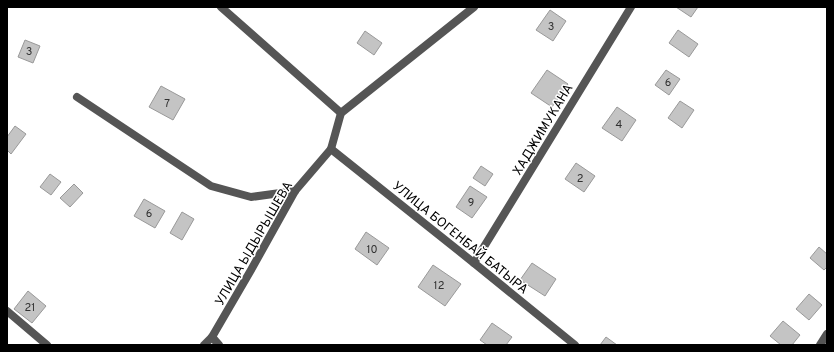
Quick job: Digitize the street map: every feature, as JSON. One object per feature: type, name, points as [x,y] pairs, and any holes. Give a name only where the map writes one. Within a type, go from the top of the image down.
[{"type":"street","points":[[221,7],[341,113],[474,7]]},
{"type":"street","name":"ХАДЖИМУКАНА","points":[[474,263],[630,7]]},
{"type":"street","points":[[77,97],[210,186],[252,197],[295,191]]},
{"type":"street","name":"УЛИЦА ЫДЫРЫШЕВА","points":[[204,345],[212,337],[295,191],[331,149],[341,113]]},
{"type":"street","name":"УЛИЦА БОГЕНБАЙ БАТЫРА","points":[[331,149],[575,345]]},
{"type":"street","points":[[7,311],[47,345]]},
{"type":"street","points":[[820,345],[827,334]]},
{"type":"street","points":[[212,337],[219,345]]},
{"type":"building","points":[[676,7],[698,7],[691,17]]},
{"type":"building","points":[[550,10],[566,21],[553,41],[536,30]]},
{"type":"building","points":[[678,30],[698,44],[689,57],[669,43]]},
{"type":"building","points":[[365,31],[382,43],[374,55],[357,43]]},
{"type":"building","points":[[25,40],[40,46],[33,63],[18,57]]},
{"type":"building","points":[[547,70],[568,84],[552,107],[531,93]]},
{"type":"building","points":[[666,70],[680,79],[669,95],[655,85]]},
{"type":"building","points":[[161,86],[185,99],[173,120],[149,107]]},
{"type":"building","points":[[680,101],[694,110],[682,128],[668,118]]},
{"type":"building","points":[[617,107],[636,120],[622,141],[602,128]]},
{"type":"building","points":[[15,126],[26,134],[11,154],[7,150],[7,137]]},
{"type":"building","points":[[576,163],[595,176],[584,192],[565,179]]},
{"type":"building","points":[[481,166],[493,174],[485,186],[473,178]]},
{"type":"building","points":[[50,174],[61,182],[51,195],[40,187]]},
{"type":"building","points":[[74,184],[83,193],[70,207],[60,198]]},
{"type":"building","points":[[470,186],[487,197],[472,218],[456,207]]},
{"type":"building","points":[[144,199],[165,211],[155,228],[134,216]]},
{"type":"building","points":[[182,212],[194,219],[182,240],[170,233]]},
{"type":"building","points":[[366,232],[389,248],[377,265],[355,249]]},
{"type":"building","points":[[819,247],[827,254],[827,267],[824,270],[810,258]]},
{"type":"building","points":[[532,263],[556,279],[545,296],[520,280]]},
{"type":"building","points":[[433,265],[461,284],[445,306],[418,287]]},
{"type":"building","points":[[28,291],[46,306],[32,323],[14,309]]},
{"type":"building","points":[[809,294],[822,305],[809,320],[796,309]]},
{"type":"building","points":[[783,321],[800,335],[792,345],[781,345],[770,336]]},
{"type":"building","points":[[492,323],[512,337],[506,345],[487,345],[480,340]]},
{"type":"building","points":[[606,337],[617,345],[600,345]]}]
